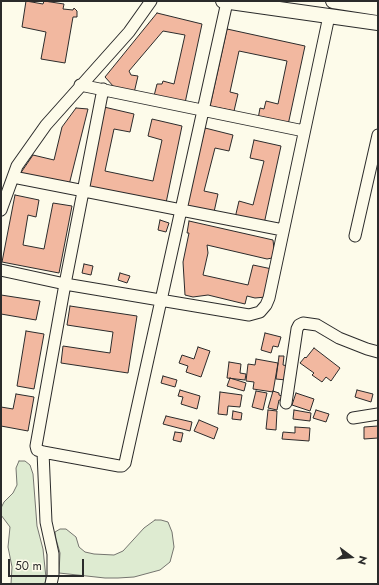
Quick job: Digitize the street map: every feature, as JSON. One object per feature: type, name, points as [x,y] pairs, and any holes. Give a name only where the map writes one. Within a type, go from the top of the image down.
[{"type":"main road","points":[[223,1],[378,23]]},
{"type":"main road","points":[[333,1],[378,8]]},
{"type":"street","points":[[1,210],[17,166],[46,125],[80,85],[129,32],[151,1]]},
{"type":"street","points":[[102,90],[36,446],[37,450],[43,452],[122,466],[125,463],[227,2]]},
{"type":"street","points":[[1,270],[65,284],[249,315],[260,312],[266,305],[269,298],[329,16]]},
{"type":"street","points":[[80,85],[304,131]]},
{"type":"street","points":[[355,236],[378,135]]},
{"type":"street","points":[[13,177],[283,230]]},
{"type":"street","points":[[286,403],[297,329],[299,325],[303,323],[317,325],[339,338],[378,352]]},
{"type":"street","points":[[354,418],[378,414]]},
{"type":"street","points":[[43,452],[46,522],[53,554],[53,575],[50,584]]},
{"type":"green space","points":[[19,461],[25,461],[30,465],[33,474],[37,526],[43,549],[46,578],[45,584],[11,584],[12,567],[8,547],[10,527],[1,515],[1,508],[4,502],[13,493],[17,485],[16,468]]},
{"type":"green space","points":[[155,520],[168,522],[172,532],[174,547],[170,562],[160,570],[134,577],[118,578],[59,573],[60,553],[55,532],[60,529],[66,529],[76,537],[79,547],[85,552],[114,555],[123,551],[144,528]]},
{"type":"building","points":[[26,1],[43,4],[44,1],[64,4],[63,9],[73,10],[74,8],[77,11],[77,17],[73,17],[65,63],[41,59],[46,32],[22,27]]},
{"type":"building","points":[[157,13],[202,24],[185,103],[154,96],[157,84],[162,84],[163,81],[174,84],[185,35],[163,31],[129,71],[131,75],[138,76],[134,93],[114,87],[105,77]]},
{"type":"building","points":[[227,29],[305,46],[288,125],[258,119],[260,108],[264,109],[266,101],[278,104],[287,61],[239,51],[230,92],[238,94],[234,111],[210,106]]},
{"type":"building","points":[[104,107],[134,114],[130,132],[114,129],[105,171],[153,181],[162,140],[148,136],[152,119],[182,126],[166,203],[87,187]]},
{"type":"building","points":[[76,108],[88,109],[69,185],[20,174],[33,155],[54,160],[62,127]]},
{"type":"building","points":[[205,128],[233,135],[229,151],[215,148],[204,191],[218,194],[214,212],[186,206]]},
{"type":"building","points":[[254,140],[281,146],[264,224],[235,218],[239,201],[253,205],[264,161],[250,158]]},
{"type":"building","points":[[15,195],[39,200],[36,217],[28,215],[23,245],[44,249],[53,203],[72,206],[59,273],[2,262]]},
{"type":"building","points":[[160,220],[169,223],[166,232],[158,230]]},
{"type":"building","points":[[189,221],[273,240],[274,249],[272,258],[267,259],[207,245],[208,253],[203,275],[248,285],[253,265],[272,269],[266,297],[255,298],[247,296],[245,304],[208,295],[193,297],[185,295],[183,262],[189,233],[187,233]]},
{"type":"building","points":[[84,264],[93,266],[91,275],[82,273]]},
{"type":"building","points":[[120,273],[130,276],[127,283],[118,280]]},
{"type":"building","points":[[1,295],[40,301],[36,320],[1,314]]},
{"type":"building","points":[[70,306],[137,316],[128,373],[61,363],[63,346],[110,353],[113,332],[67,325]]},
{"type":"building","points":[[26,331],[44,334],[34,389],[17,386]]},
{"type":"building","points":[[265,333],[281,337],[278,347],[273,346],[271,353],[261,350]]},
{"type":"building","points":[[198,347],[210,351],[201,377],[186,372],[188,366],[179,363],[182,355],[194,359]]},
{"type":"building","points":[[314,348],[340,368],[331,381],[326,377],[322,382],[312,375],[314,373],[300,363]]},
{"type":"building","points":[[279,356],[284,356],[283,365],[288,366],[286,380],[276,379]]},
{"type":"building","points":[[256,359],[278,363],[273,392],[253,389],[254,382],[246,381],[248,364],[255,365]]},
{"type":"building","points":[[229,362],[241,364],[240,373],[246,374],[245,380],[227,378]]},
{"type":"building","points":[[163,376],[177,380],[175,387],[161,383]]},
{"type":"building","points":[[230,378],[246,383],[244,391],[227,386]]},
{"type":"building","points":[[180,390],[200,396],[197,409],[181,404],[183,397],[178,396]]},
{"type":"building","points":[[357,390],[373,394],[371,402],[355,397]]},
{"type":"building","points":[[256,391],[267,393],[263,410],[252,407]]},
{"type":"building","points":[[273,391],[285,397],[284,401],[279,400],[277,410],[268,408]]},
{"type":"building","points":[[220,392],[242,395],[240,407],[228,406],[227,415],[218,414]]},
{"type":"building","points":[[296,393],[314,399],[310,411],[292,405]]},
{"type":"building","points":[[16,394],[34,397],[28,431],[1,426],[1,407],[13,409]]},
{"type":"building","points":[[268,410],[277,411],[276,430],[266,429]]},
{"type":"building","points":[[294,410],[311,413],[310,421],[293,419]]},
{"type":"building","points":[[316,410],[329,414],[326,422],[313,418]]},
{"type":"building","points":[[233,411],[242,413],[241,420],[232,419]]},
{"type":"building","points":[[166,416],[192,422],[190,431],[163,424]]},
{"type":"building","points":[[199,420],[218,428],[214,439],[194,431]]},
{"type":"building","points":[[378,426],[378,438],[364,439],[364,427]]},
{"type":"building","points":[[295,427],[310,428],[309,441],[282,439],[283,432],[295,433]]},
{"type":"building","points":[[175,432],[183,433],[181,442],[173,440]]}]
